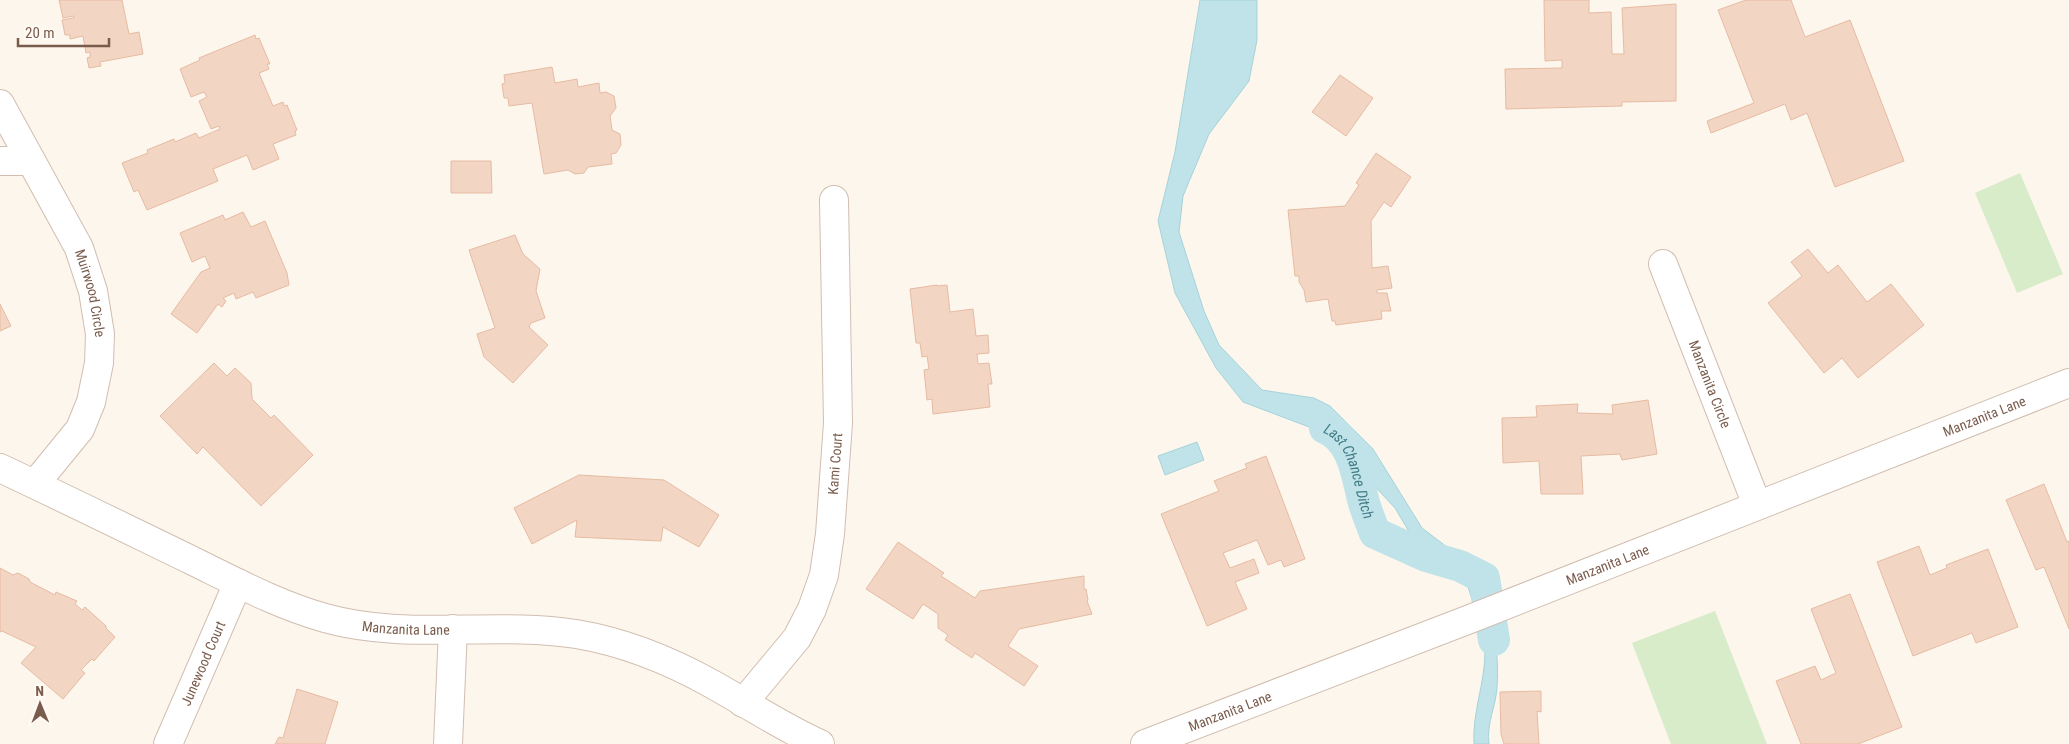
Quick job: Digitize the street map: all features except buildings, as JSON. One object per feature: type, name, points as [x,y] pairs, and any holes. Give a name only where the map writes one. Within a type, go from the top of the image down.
[{"type":"street","name":"Muirwood Circle","points":[[0,104],[79,248],[93,291],[100,334],[99,363],[91,402],[80,430],[34,484]]},
{"type":"street","points":[[0,162],[31,161]]},
{"type":"street","name":"Kami Court","points":[[744,703],[797,638],[812,609],[824,575],[830,534],[838,423],[834,200]]},
{"type":"street","name":"Manzanita Circle","points":[[1663,264],[1757,505]]},
{"type":"street","name":"Manzanita Lane","points":[[1146,744],[2069,384]]},
{"type":"street","name":"Manzanita Lane","points":[[0,468],[238,583],[292,607],[351,624],[414,630],[534,629],[576,634],[613,642],[683,669],[786,728],[820,744]]},
{"type":"street","name":"Junewood Court","points":[[168,744],[238,583]]},
{"type":"street","points":[[448,744],[453,629]]},
{"type":"green space","points":[[2020,173],[2063,274],[2017,293],[1975,193]]},
{"type":"green space","points":[[1715,611],[1767,744],[1671,744],[1632,643]]},
{"type":"water","points":[[1200,0],[1257,0],[1257,40],[1249,81],[1209,134],[1183,196],[1179,232],[1204,311],[1219,345],[1262,390],[1314,398],[1330,406],[1373,449],[1422,528],[1481,573],[1494,630],[1498,672],[1495,702],[1488,737],[1489,744],[1474,744],[1475,721],[1485,652],[1480,627],[1466,580],[1428,556],[1414,540],[1395,508],[1364,471],[1317,430],[1243,402],[1216,368],[1175,293],[1158,221],[1175,152]]},
{"type":"water","points":[[1197,442],[1204,460],[1165,475],[1158,456]]},
{"type":"waterway","name":"Last Chance Ditch","points":[[1325,428],[1342,441],[1353,460],[1365,507],[1375,533],[1426,556],[1460,566],[1484,578],[1494,640]]}]
